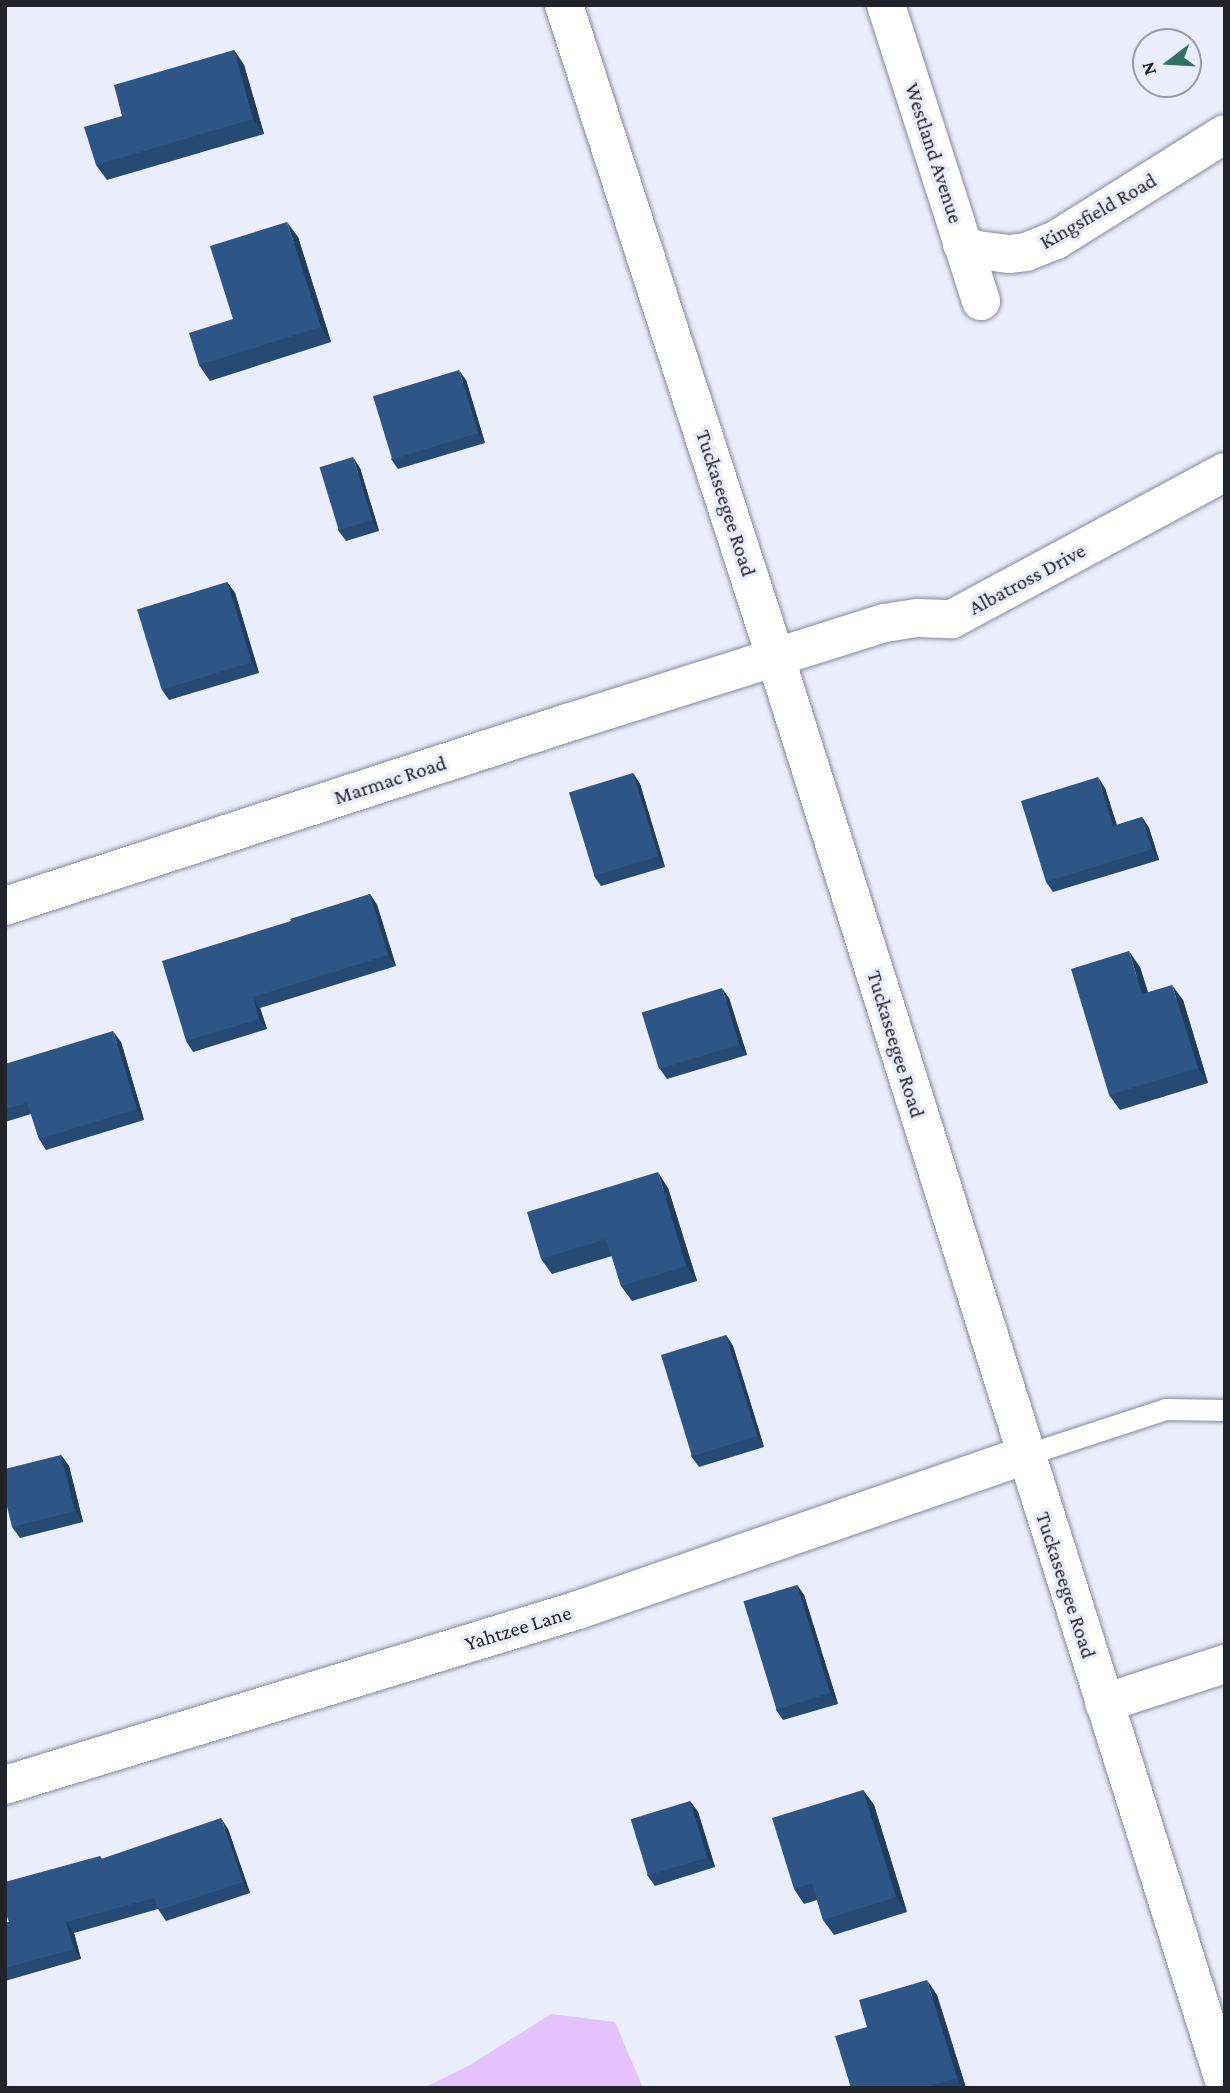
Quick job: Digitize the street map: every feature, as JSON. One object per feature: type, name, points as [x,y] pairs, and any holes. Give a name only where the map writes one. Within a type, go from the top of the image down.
[{"type":"street","name":"Tuckaseegee Road","points":[[564,5],[776,659],[1225,2084]]},
{"type":"street","name":"Westland Avenue","points":[[886,5],[981,301]]},
{"type":"street","name":"Kingsfield Road","points":[[962,244],[977,250],[1010,254],[1026,252],[1056,240],[1225,134]]},
{"type":"street","name":"Albatross Drive","points":[[776,659],[885,623],[918,618],[952,619],[1225,472]]},
{"type":"street","name":"Marmac Road","points":[[5,906],[567,723],[776,659]]},
{"type":"street","name":"Yahtzee Lane","points":[[5,1785],[578,1610],[1025,1455]]},
{"type":"street","points":[[1104,1703],[1225,1664]]},
{"type":"lane","points":[[1025,1455],[1166,1409],[1225,1410]]},
{"type":"shaded area","points":[[551,2014],[615,2022],[643,2088],[423,2088],[470,2065]]},
{"type":"building","points":[[234,50],[253,119],[96,165],[84,127],[122,116],[114,85]]},
{"type":"building","points":[[287,222],[321,327],[199,365],[189,333],[233,319],[210,246]]},
{"type":"building","points":[[459,370],[478,433],[392,459],[373,396]]},
{"type":"building","points":[[353,457],[372,520],[339,530],[320,467]]},
{"type":"building","points":[[227,582],[252,662],[162,690],[137,609]]},
{"type":"building","points":[[633,773],[658,856],[594,876],[569,793]]},
{"type":"building","points":[[1098,777],[1113,826],[1142,817],[1152,849],[1046,882],[1021,801]]},
{"type":"building","points":[[370,894],[388,955],[253,997],[259,1019],[186,1041],[162,961]]},
{"type":"building","points":[[1129,951],[1142,994],[1172,985],[1198,1068],[1109,1095],[1071,969]]},
{"type":"building","points":[[722,988],[739,1044],[659,1069],[642,1013]]},
{"type":"building","points":[[113,1031],[137,1109],[39,1139],[27,1103],[5,1109],[5,1064]]},
{"type":"building","points":[[658,1172],[686,1266],[621,1286],[606,1239],[541,1259],[527,1212]]},
{"type":"building","points":[[726,1335],[757,1436],[692,1456],[661,1355]]},
{"type":"building","points":[[61,1455],[75,1511],[12,1527],[5,1498],[5,1469]]},
{"type":"building","points":[[797,1585],[830,1693],[776,1709],[743,1601]]},
{"type":"building","points":[[863,1790],[896,1897],[823,1920],[812,1883],[794,1889],[772,1818]]},
{"type":"building","points":[[690,1801],[707,1857],[648,1876],[631,1819]]},
{"type":"building","points":[[221,1818],[243,1882],[159,1910],[154,1898],[66,1922],[74,1949],[5,1968],[5,1923],[9,1922],[5,1911],[5,1882],[100,1856],[101,1859]]},
{"type":"building","points":[[927,1980],[957,2078],[925,2088],[851,2088],[835,2036],[867,2027],[859,2000]]}]
